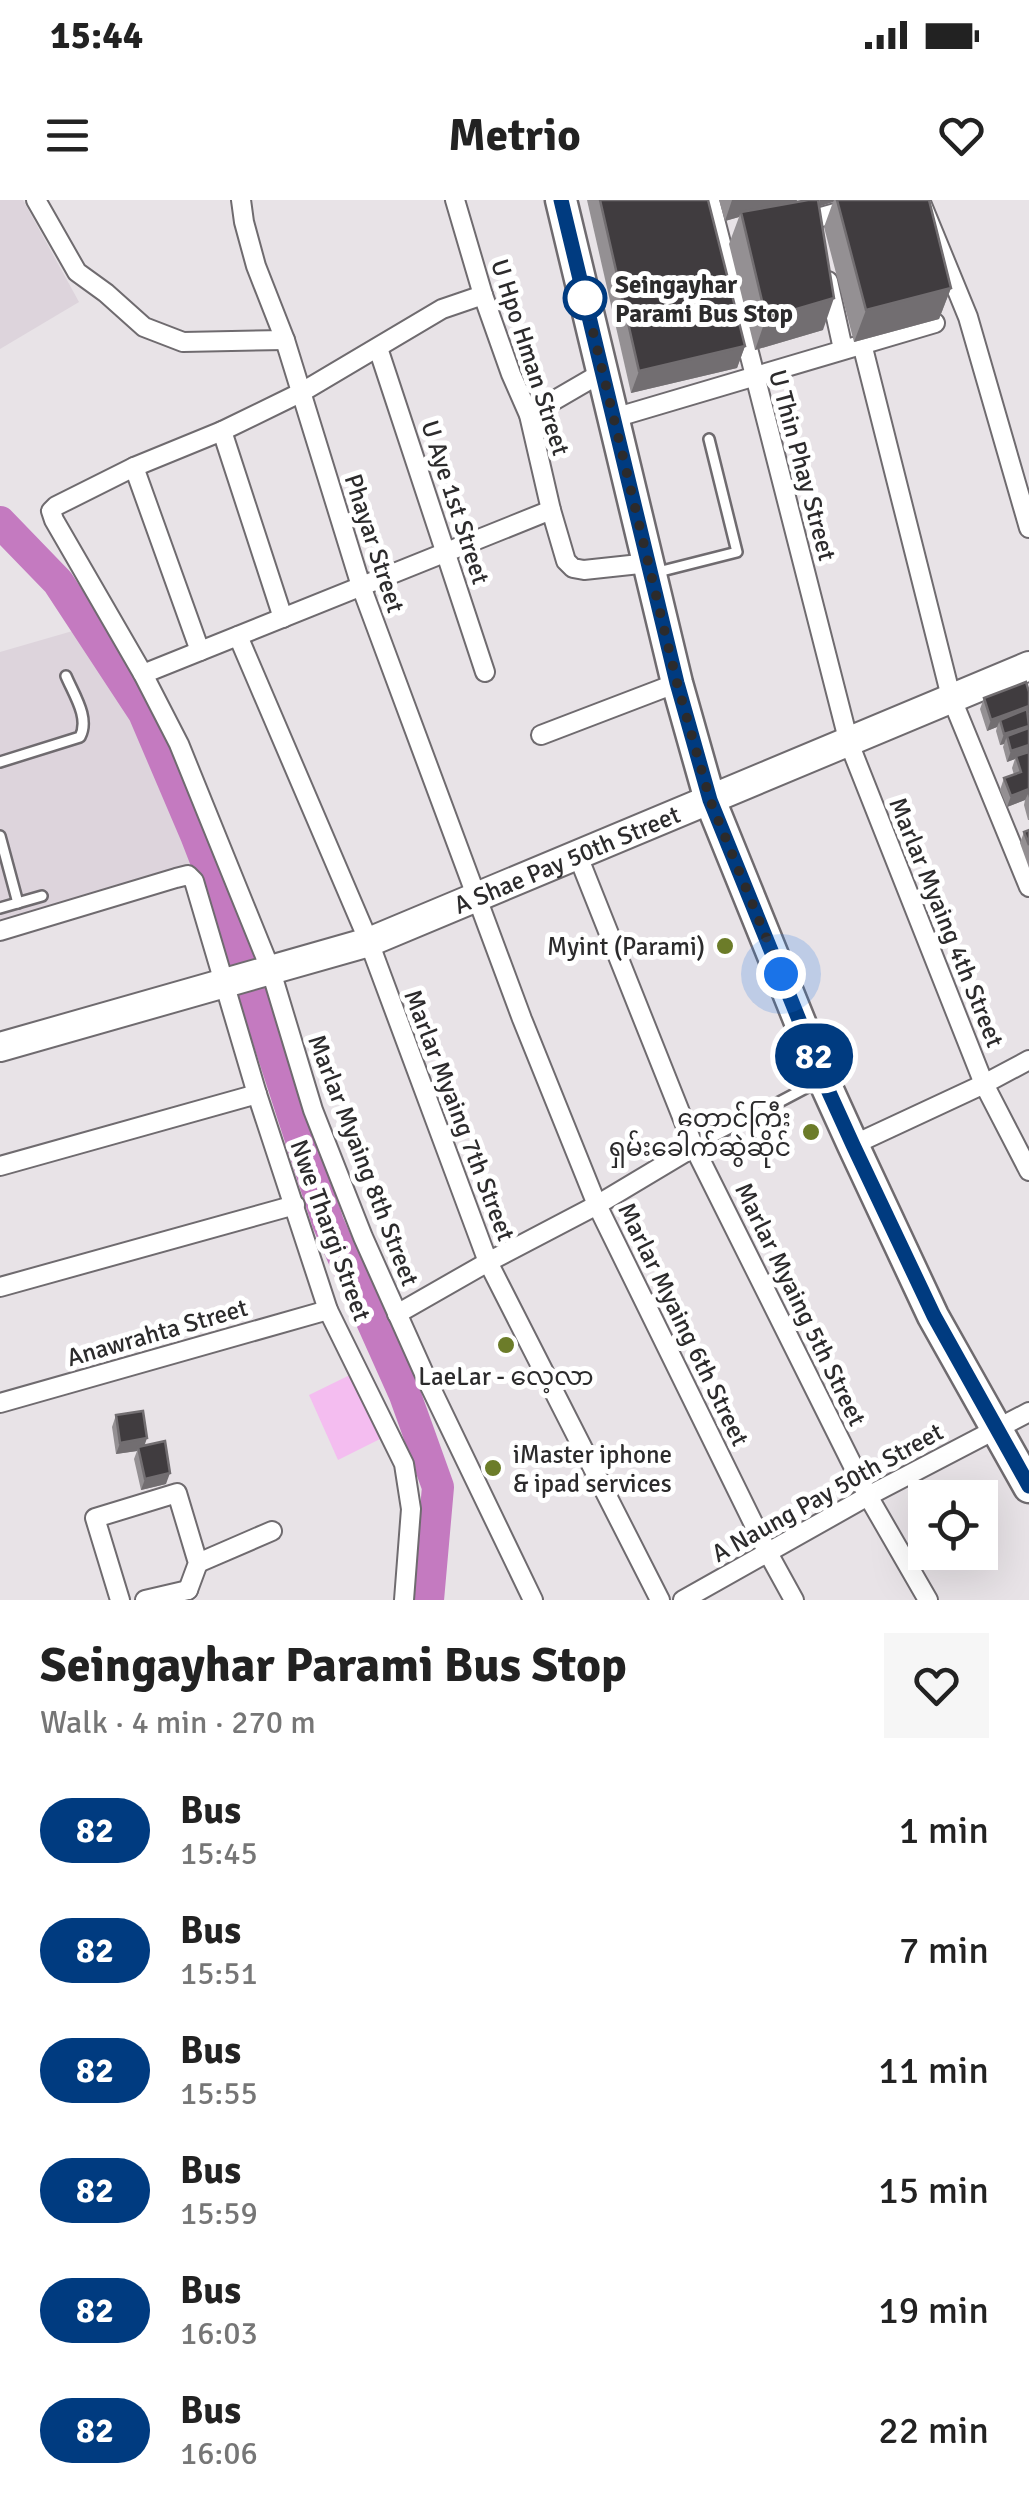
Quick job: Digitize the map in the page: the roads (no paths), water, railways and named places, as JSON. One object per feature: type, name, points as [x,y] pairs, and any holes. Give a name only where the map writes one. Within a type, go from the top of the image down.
[{"type":"main road","points":[[561,200],[677,683],[710,800],[853,1145],[934,1316],[1029,1486]]},
{"type":"street","points":[[36,200],[77,272],[144,327],[183,342],[285,340]]},
{"type":"street","name":"Phayar Street","points":[[242,200],[256,266],[285,340],[361,586],[476,897]]},
{"type":"street","name":"U Hpo Hman Street","points":[[455,200],[483,295],[529,415],[551,510],[569,566],[584,570],[650,568]]},
{"type":"street","name":"U Thin Phay Street","points":[[710,200],[730,237],[754,376],[849,742]]},
{"type":"street","points":[[808,200],[951,698],[1029,887]]},
{"type":"street","points":[[776,228],[818,239],[881,200]]},
{"type":"street","points":[[920,200],[968,318],[1029,528]]},
{"type":"street","points":[[200,651],[134,468],[302,392],[442,309],[483,295]]},
{"type":"street","points":[[614,418],[935,324]]},
{"type":"street","name":"U Aye 1st Street","points":[[378,348],[485,672]]},
{"type":"street","points":[[529,415],[603,372]]},
{"type":"street","points":[[222,430],[283,618]]},
{"type":"street","name":"Marlar Myaing 8th Street","points":[[134,468],[52,511],[61,534],[179,744],[268,972],[313,1110],[363,1237],[533,1600]]},
{"type":"street","points":[[143,674],[551,510]]},
{"type":"street","name":"Marlar Myaing 7th Street","points":[[238,636],[368,942],[488,1262],[660,1600]]},
{"type":"street","name":"A Shae Pay 50th Street","points":[[0,1047],[368,942],[1029,666]]},
{"type":"street","points":[[541,735],[677,683]]},
{"type":"street","name":"Marlar Myaing 4th Street","points":[[849,742],[984,1084],[1029,1171]]},
{"type":"street","name":"Marlar Myaing 5th Street","points":[[578,856],[694,1147],[868,1496],[928,1600]]},
{"type":"street","name":"Nwe Thargi Street","points":[[0,931],[188,876],[194,881],[257,1094],[328,1310],[404,1464],[411,1509],[404,1600]]},
{"type":"street","name":"Marlar Myaing 6th Street","points":[[476,897],[598,1205],[794,1600]]},
{"type":"street","points":[[853,1145],[1029,1060]]},
{"type":"street","points":[[0,1166],[257,1094]]},
{"type":"street","points":[[396,1314],[598,1205],[694,1147]]},
{"type":"street","points":[[0,1287],[295,1205]]},
{"type":"street","name":"Anawrahta Street","points":[[0,1403],[328,1310]]},
{"type":"street","name":"A Naung Pay 50th Street","points":[[683,1600],[868,1496],[1029,1412]]},
{"type":"street","points":[[120,1600],[95,1518],[177,1493],[198,1563],[195,1595],[146,1600]]},
{"type":"street","points":[[198,1563],[272,1531]]},
{"type":"lane","points":[[650,568],[737,552],[709,440]]},
{"type":"lane","points":[[0,762],[80,737],[85,728],[82,714],[66,676]]},
{"type":"lane","points":[[0,836],[18,903]]},
{"type":"lane","points":[[0,908],[42,896]]},
{"type":"lane","points":[[694,1147],[823,1079]]},
{"type":"waterway","points":[[0,522],[58,582],[144,713],[196,835],[234,933],[328,1223],[405,1395],[438,1487],[428,1600]]},
{"type":"place","name":"Seingayhar Parami Bus Stop","points":[[585,298]]},
{"type":"place","name":"Myint (Parami)","points":[[725,946]]},
{"type":"place","name":"တောင်ကြီး ရှမ်းခေါက်ဆွဲဆိုင်","points":[[811,1132]]},
{"type":"place","name":"LaeLar - လေ့လာ","points":[[506,1345]]},
{"type":"place","name":"iMaster iphone & ipad services","points":[[493,1468]]}]
